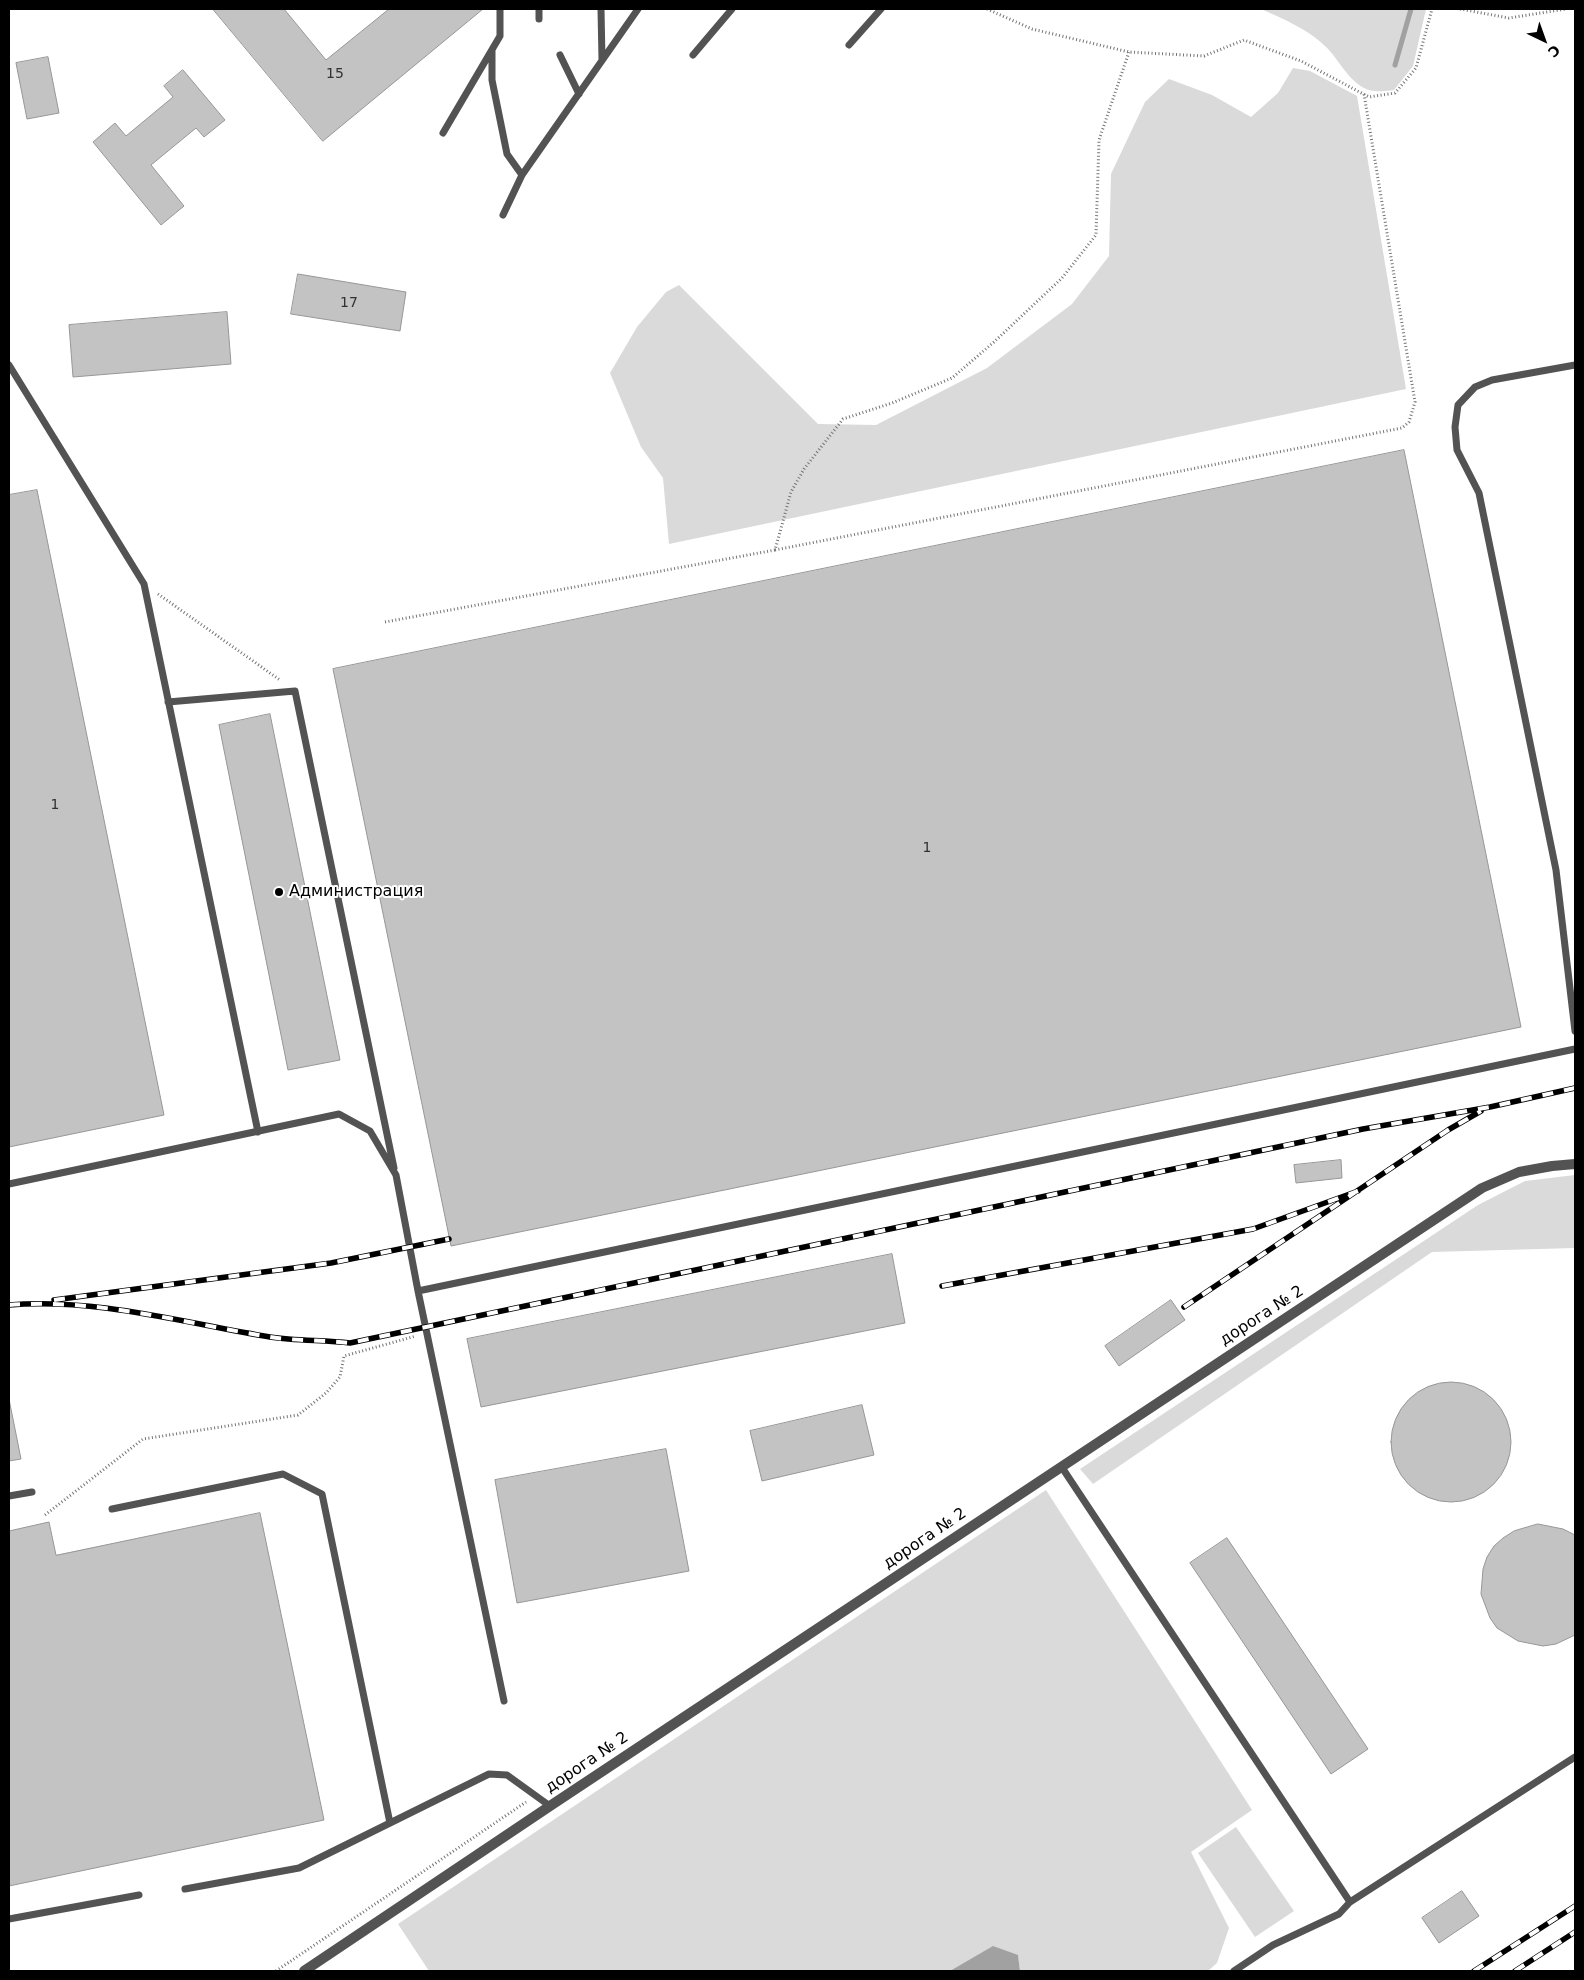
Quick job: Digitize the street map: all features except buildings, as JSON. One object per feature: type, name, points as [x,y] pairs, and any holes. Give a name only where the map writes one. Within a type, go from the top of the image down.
[{"type":"street","name":"дорога № 2","points":[[304,1971],[1061,1466],[1482,1188],[1519,1172],[1575,1164]]},
{"type":"lane","points":[[443,132],[500,36],[500,9]]},
{"type":"lane","points":[[539,9],[540,19]]},
{"type":"lane","points":[[601,9],[602,60]]},
{"type":"lane","points":[[503,215],[522,175],[638,9]]},
{"type":"lane","points":[[693,55],[732,9]]},
{"type":"lane","points":[[849,45],[881,9]]},
{"type":"lane","points":[[492,50],[492,80],[507,154],[522,175]]},
{"type":"lane","points":[[560,55],[579,94]]},
{"type":"lane","points":[[9,365],[144,584],[258,1132]]},
{"type":"lane","points":[[1575,365],[1492,380],[1475,387],[1458,405],[1455,426],[1457,450],[1479,493],[1556,870],[1575,1032]]},
{"type":"lane","points":[[168,702],[295,691],[504,1700]]},
{"type":"lane","points":[[418,1291],[1575,1049]]},
{"type":"lane","points":[[9,1184],[338,1114],[370,1131],[396,1175]]},
{"type":"lane","points":[[1061,1466],[1350,1902]]},
{"type":"lane","points":[[112,1509],[283,1474],[322,1494],[390,1823]]},
{"type":"lane","points":[[9,1496],[32,1492]]},
{"type":"lane","points":[[1234,1971],[1273,1945],[1339,1914],[1350,1902],[1575,1757]]},
{"type":"lane","points":[[185,1889],[299,1868],[489,1774],[507,1775],[550,1806]]},
{"type":"lane","points":[[9,1919],[139,1895]]},
{"type":"path","points":[[987,9],[1032,29],[1129,52],[1204,56],[1244,40],[1301,61],[1369,97],[1396,93],[1416,68],[1432,9]]},
{"type":"path","points":[[1460,9],[1509,18],[1566,9]]},
{"type":"path","points":[[774,550],[791,492],[804,469],[843,419],[892,403],[952,378],[994,342],[1062,278],[1096,235],[1100,140],[1129,52]]},
{"type":"path","points":[[385,622],[774,550],[1402,428],[1409,422],[1415,402],[1364,94]]},
{"type":"path","points":[[144,584],[295,691]]},
{"type":"path","points":[[45,1515],[143,1439],[298,1415],[326,1393],[340,1377],[344,1356],[427,1334]]},
{"type":"path","points":[[276,1971],[537,1795]]},
{"type":"shaded area","points":[[1261,9],[1426,9],[1413,66],[1394,90],[1371,91],[1358,84],[1330,51],[1311,34]]},
{"type":"shaded area","points":[[1293,68],[1310,71],[1357,96],[1406,389],[669,544],[663,478],[641,447],[610,373],[637,327],[666,292],[679,285],[818,424],[876,425],[987,368],[1072,304],[1109,256],[1111,174],[1145,102],[1169,79],[1212,95],[1251,117],[1278,93]]},
{"type":"shaded area","points":[[1575,1175],[1575,1248],[1432,1252],[1093,1484],[1080,1469],[1478,1205],[1525,1181]]},
{"type":"shaded area","points":[[1046,1490],[1252,1810],[1191,1852],[1229,1928],[1217,1963],[1208,1971],[1020,1971],[1018,1955],[950,1971],[429,1971],[398,1924]]},
{"type":"shaded area","points":[[1236,1827],[1294,1911],[1255,1937],[1198,1853]]},
{"type":"shaded area","points":[[993,1946],[1018,1955],[1020,1971],[950,1971]]},
{"type":"waterway","points":[[1395,65],[1411,9]]},
{"type":"railway","points":[[9,1305],[42,1304],[108,1308],[270,1337],[350,1343],[1363,1129],[1490,1107],[1575,1088]]},
{"type":"railway","points":[[1184,1307],[1448,1130],[1481,1111]]},
{"type":"railway","points":[[942,1286],[1253,1229],[1358,1191]]},
{"type":"railway","points":[[54,1300],[331,1263],[449,1239]]},
{"type":"railway","points":[[1474,1971],[1575,1906]]},
{"type":"railway","points":[[1515,1971],[1575,1932]]},
{"type":"place","name":"Администрация","points":[[279,892]]}]
